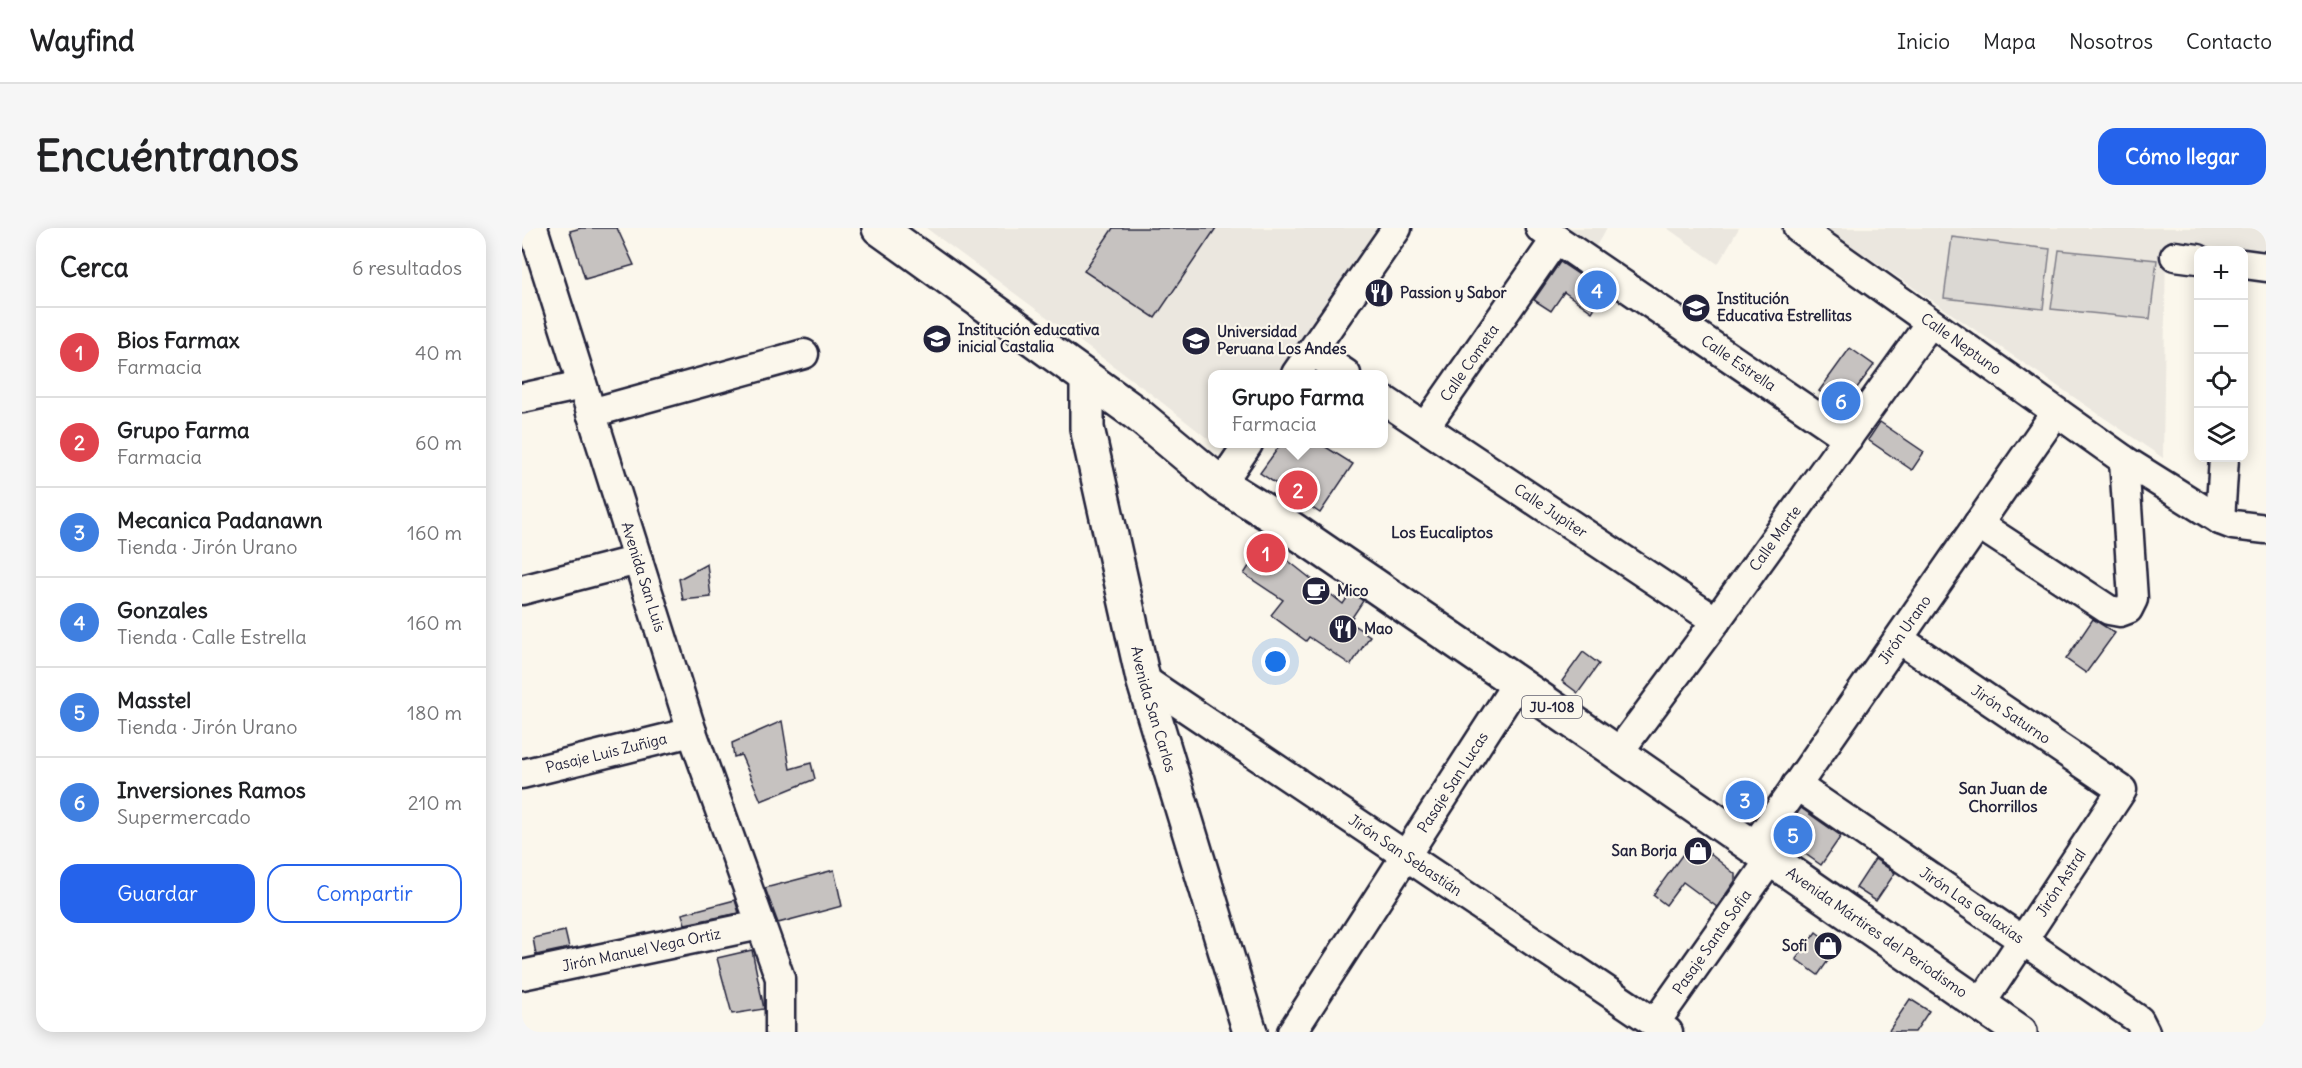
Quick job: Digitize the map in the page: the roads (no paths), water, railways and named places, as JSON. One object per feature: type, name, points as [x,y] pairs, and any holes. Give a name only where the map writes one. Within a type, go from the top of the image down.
[{"type":"main road","name":"Avenida Mártires del Periodismo","points":[[879,228],[1137,414],[1221,484],[1276,518],[1517,683],[2017,1031]]},
{"type":"main road","name":"Avenida San Carlos","points":[[1087,379],[1087,428],[1143,679],[1250,1032]]},
{"type":"street","name":"Avenida San Luis","points":[[533,228],[692,732],[780,978],[780,1032]]},
{"type":"street","points":[[1299,370],[1397,228]]},
{"type":"street","name":"Calle Neptuno","points":[[1798,228],[2124,460],[2220,520],[2233,525],[2266,529]]},
{"type":"street","name":"Calle Cometa","points":[[1425,427],[1548,233]]},
{"type":"street","name":"Calle Estrella","points":[[1548,233],[1848,438]]},
{"type":"street","points":[[2248,265],[2266,267]]},
{"type":"street","name":"Calle Marte","points":[[1618,753],[1930,323]]},
{"type":"street","points":[[1312,351],[1339,370]]},
{"type":"street","points":[[591,413],[804,354]]},
{"type":"street","points":[[522,398],[582,385]]},
{"type":"street","name":"Calle Jupiter","points":[[1388,403],[1716,621]]},
{"type":"street","name":"Jirón Urano","points":[[1762,854],[1796,785],[2056,412]]},
{"type":"street","points":[[1221,484],[1245,448]]},
{"type":"street","points":[[1978,524],[2109,610],[2120,612],[2128,609],[2133,599],[2124,460]]},
{"type":"street","points":[[2220,520],[2224,462]]},
{"type":"street","points":[[522,590],[638,560]]},
{"type":"street","name":"Jirón Saturno","points":[[1899,639],[2122,790]]},
{"type":"street","name":"Jirón San Sebastián","points":[[1143,679],[1661,1027]]},
{"type":"street","name":"Pasaje San Lucas","points":[[1292,1032],[1517,683]]},
{"type":"street","name":"Pasaje Luis Zuñiga","points":[[522,774],[692,732]]},
{"type":"street","name":"Jirón Las Galaxias","points":[[1796,785],[2139,1020],[2145,1030]]},
{"type":"street","name":"Jirón Astral","points":[[1980,1005],[2122,790]]},
{"type":"street","name":"Pasaje Santa Sofia","points":[[1661,1027],[1762,854]]},
{"type":"street","name":"Jirón Manuel Vega Ortiz","points":[[522,975],[760,925]]},
{"type":"place","name":"Gonzales","points":[[1597,290]]},
{"type":"place","name":"Passion y Sabor","points":[[1379,293]]},
{"type":"place","name":"Institución Educativa Estrellitas","points":[[1696,308]]},
{"type":"place","name":"Institución educativa inicial Castalia","points":[[937,339]]},
{"type":"place","name":"Universidad Peruana Los Andes","points":[[1196,341]]},
{"type":"place","name":"Inversiones Ramos","points":[[1841,401]]},
{"type":"place","name":"Grupo Farma","points":[[1298,490]]},
{"type":"place","name":"Bios Farmax","points":[[1266,553]]},
{"type":"place","name":"Mico","points":[[1316,591]]},
{"type":"place","name":"Mao","points":[[1343,629]]},
{"type":"place","name":"Mecanica Padanawn","points":[[1745,800]]},
{"type":"place","name":"Masstel","points":[[1793,835]]},
{"type":"place","name":"San Borja","points":[[1698,851]]},
{"type":"place","name":"Sofi","points":[[1828,946]]},
{"type":"district","name":"Los Eucaliptos","points":[[1442,532]]},
{"type":"district","name":"San Juan de Chorrillos","points":[[2003,797]]}]
